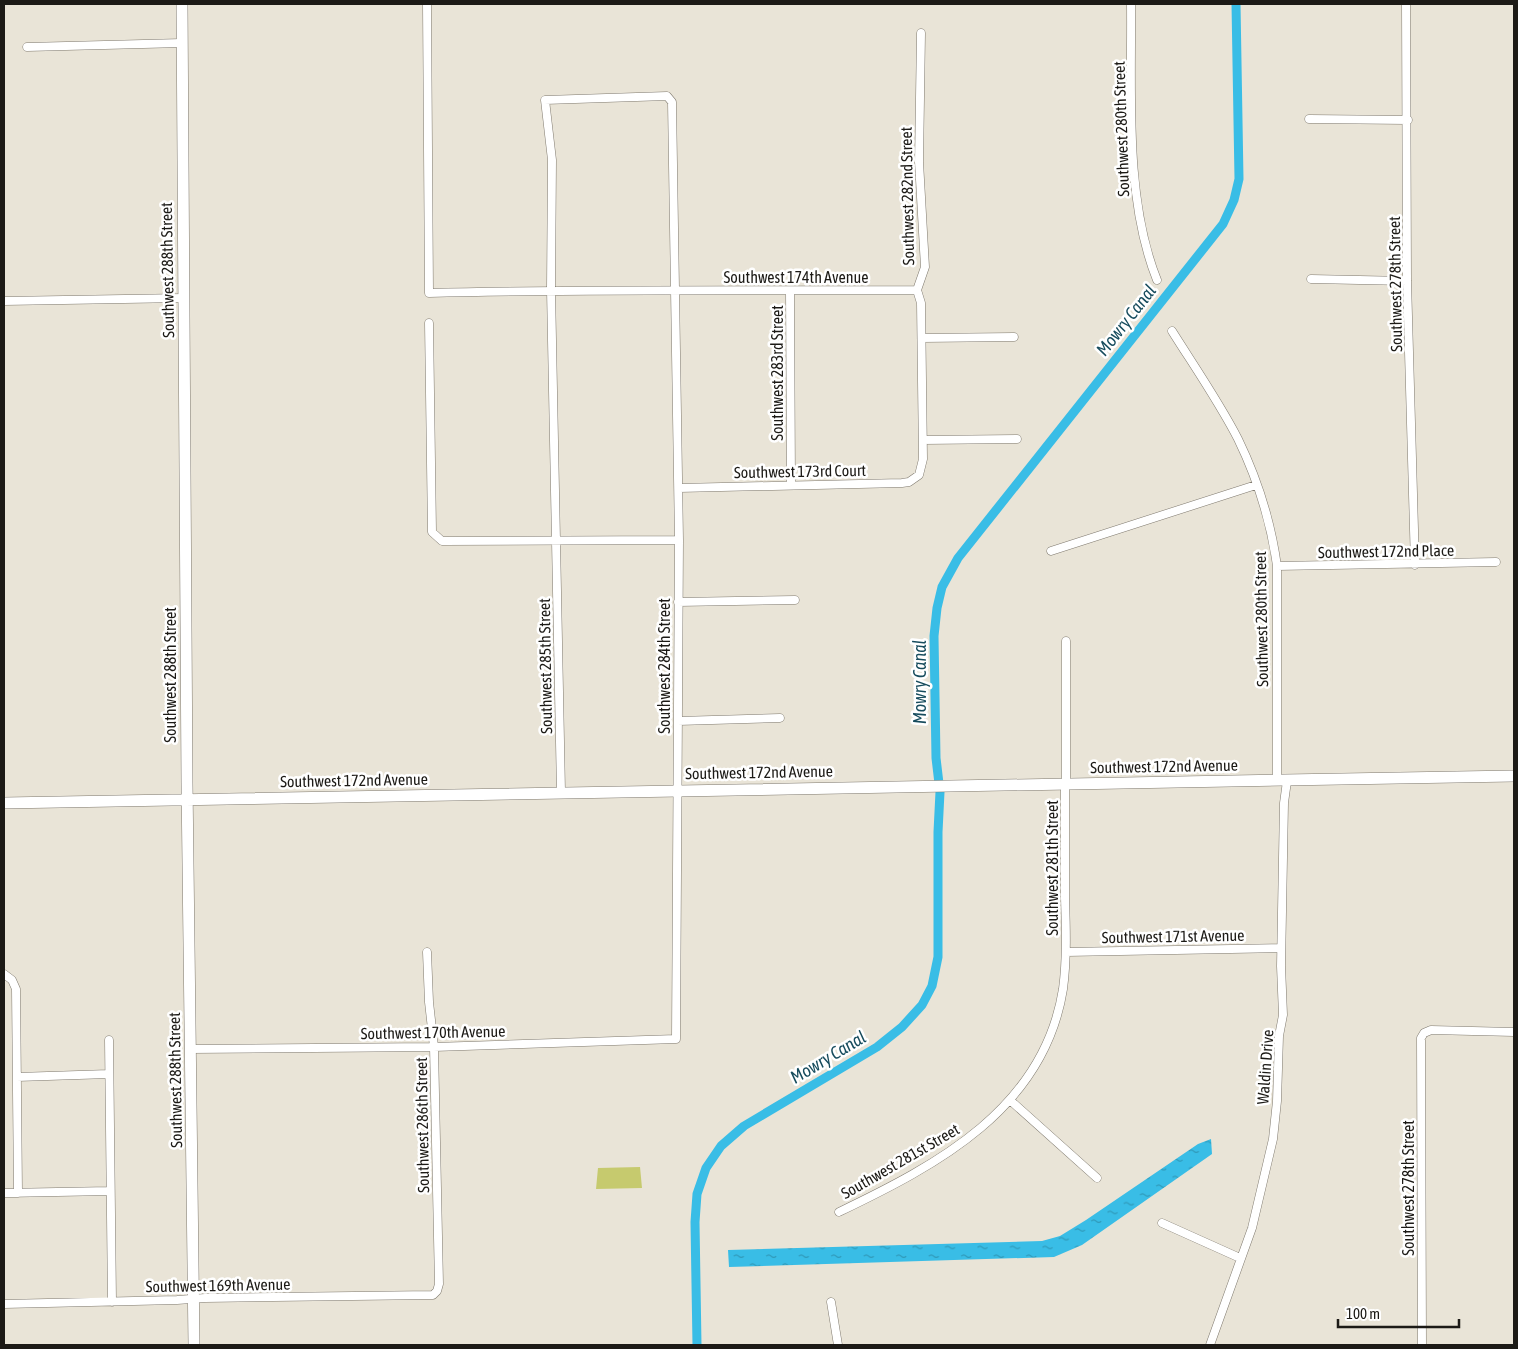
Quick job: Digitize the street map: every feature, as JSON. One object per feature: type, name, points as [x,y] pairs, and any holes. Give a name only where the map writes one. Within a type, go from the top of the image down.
[{"type":"street","name":"Southwest 288th Street","points":[[182,4],[187,799],[194,1345]]},
{"type":"street","name":"Southwest 174th Avenue","points":[[427,4],[429,293],[600,289],[675,292],[916,290]]},
{"type":"street","name":"Southwest 280th Street","points":[[1131,4],[1134,175],[1148,257],[1157,280]]},
{"type":"street","name":"Southwest 278th Street","points":[[1406,4],[1408,120],[1407,281],[1414,565]]},
{"type":"street","name":"Southwest 282nd Street","points":[[916,290],[925,266],[919,171],[921,33]]},
{"type":"street","points":[[27,47],[182,43]]},
{"type":"street","name":"Southwest 284th Street","points":[[552,290],[552,160],[545,100],[667,96],[672,102],[679,488],[679,790],[676,1040]]},
{"type":"street","points":[[1309,120],[1408,120]]},
{"type":"street","points":[[1312,279],[1407,281]]},
{"type":"street","name":"Southwest 285th Street","points":[[552,290],[561,792]]},
{"type":"street","points":[[916,290],[921,303],[923,440],[1017,439]]},
{"type":"street","name":"Southwest 283rd Street","points":[[790,291],[791,485]]},
{"type":"street","points":[[4,302],[184,298]]},
{"type":"street","points":[[429,323],[432,532],[442,541],[557,539],[679,540]]},
{"type":"street","name":"Southwest 280th Street","points":[[1172,331],[1237,439],[1256,485],[1273,537],[1277,566],[1282,781]]},
{"type":"street","points":[[922,338],[1014,338]]},
{"type":"street","name":"Southwest 173rd Court","points":[[679,488],[909,482],[919,475],[923,459],[923,440]]},
{"type":"street","points":[[1051,551],[1256,485]]},
{"type":"street","name":"Southwest 172nd Place","points":[[1277,566],[1414,565],[1496,562]]},
{"type":"street","points":[[678,602],[795,600]]},
{"type":"street","points":[[1065,784],[1066,641]]},
{"type":"street","points":[[678,720],[780,718]]},
{"type":"street","name":"Southwest 172nd Avenue","points":[[4,803],[1514,776]]},
{"type":"street","name":"Waldin Drive","points":[[1210,1345],[1252,1228],[1273,1140],[1278,1101],[1279,1036],[1282,1015],[1281,948],[1284,803],[1282,781]]},
{"type":"street","name":"Southwest 281th Street","points":[[1065,784],[1066,952]]},
{"type":"street","name":"Southwest 171st Avenue","points":[[1066,952],[1281,948]]},
{"type":"street","name":"Southwest 286th Street","points":[[428,952],[428,1002],[434,1047],[439,1284],[437,1291],[433,1295]]},
{"type":"street","name":"Southwest 281st Street","points":[[839,1212],[877,1194],[963,1144],[1011,1101],[1035,1065],[1051,1032],[1062,990],[1066,952]]},
{"type":"street","points":[[4,974],[12,980],[16,990],[18,1193]]},
{"type":"street","name":"Southwest 278th Street","points":[[1422,1345],[1421,1038],[1424,1033],[1431,1030],[1514,1032]]},
{"type":"street","points":[[109,1040],[112,1302]]},
{"type":"street","name":"Southwest 170th Avenue","points":[[190,1049],[434,1047],[676,1040]]},
{"type":"street","points":[[17,1077],[109,1074]]},
{"type":"street","points":[[1011,1101],[1097,1178]]},
{"type":"street","points":[[4,1193],[110,1191]]},
{"type":"street","points":[[1162,1223],[1240,1258]]},
{"type":"street","name":"Southwest 169th Avenue","points":[[4,1304],[194,1298],[433,1295]]},
{"type":"street","points":[[831,1302],[838,1345]]},
{"type":"green space","points":[[640,1167],[642,1188],[596,1189],[598,1168]]},
{"type":"water","points":[[1211,1139],[1212,1154],[1082,1245],[1054,1257],[729,1267],[728,1250],[1042,1241],[1060,1236],[1198,1144]]},
{"type":"waterway","name":"Mowry Canal","points":[[697,1345],[695,1222],[697,1194],[706,1168],[721,1146],[744,1126],[877,1047],[902,1027],[922,1005],[932,986],[938,957],[938,832],[940,792],[936,758],[934,636],[937,608],[942,587],[958,558],[1223,224],[1234,200],[1239,179],[1236,4]]}]
